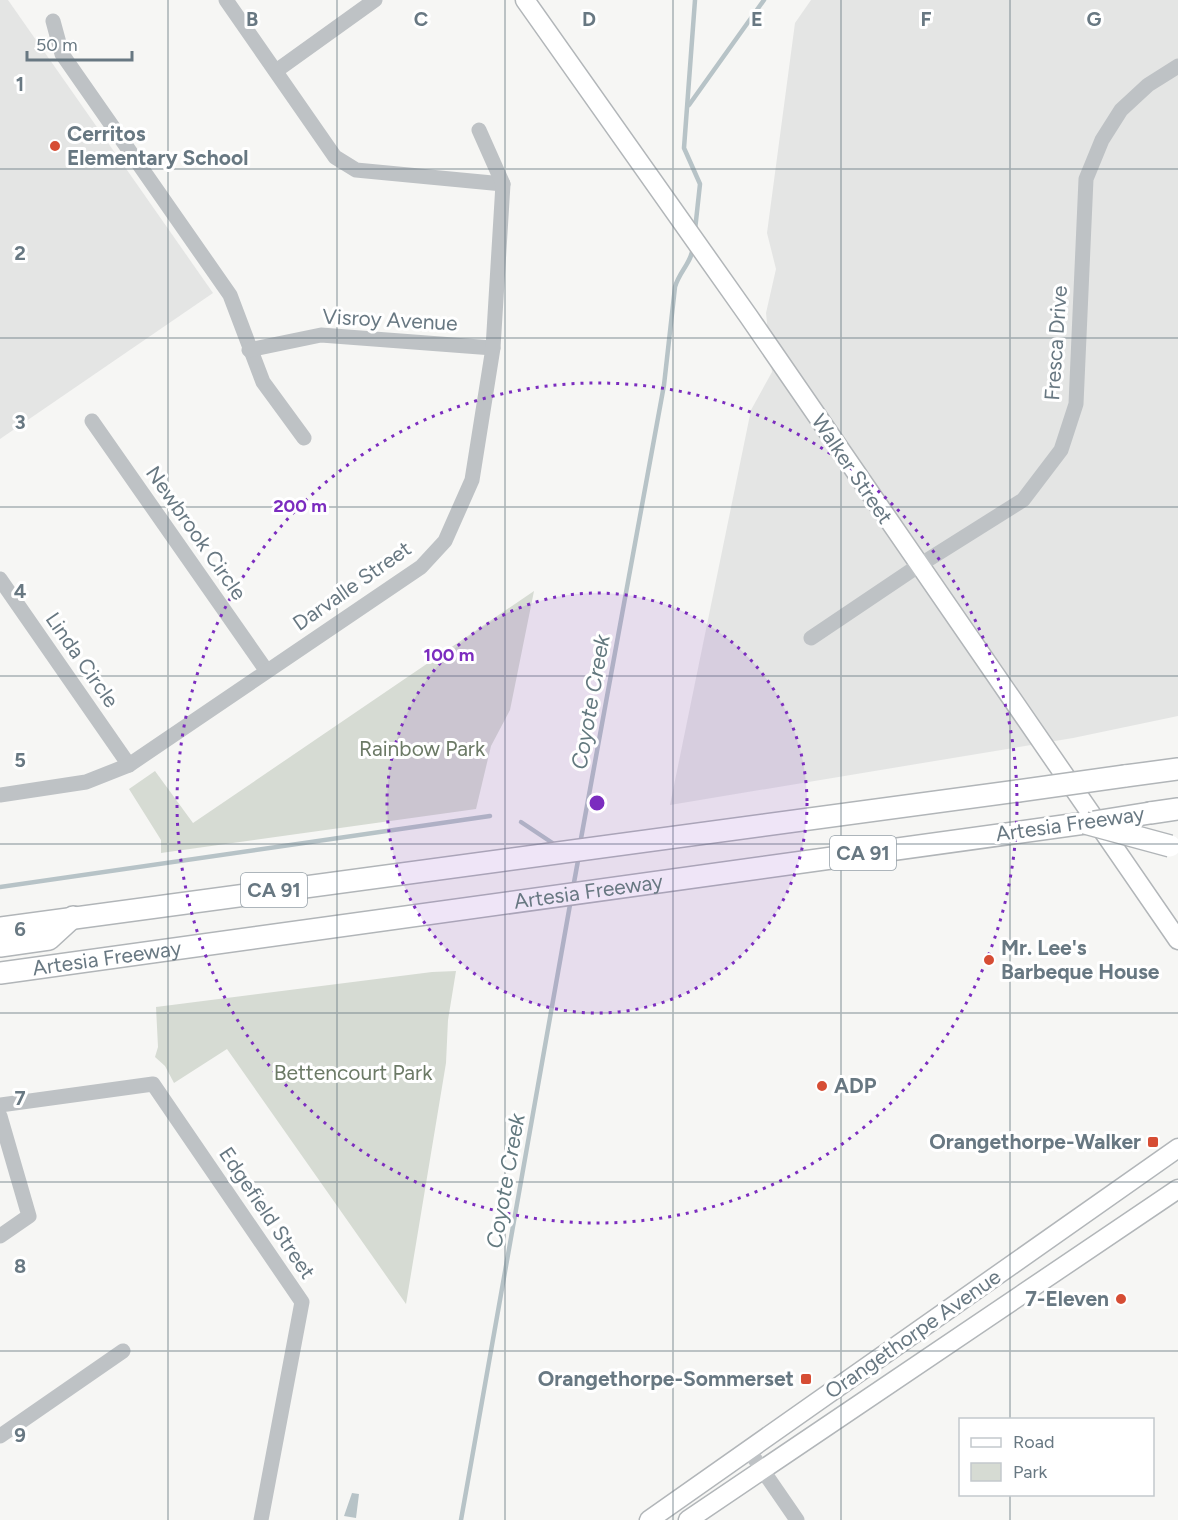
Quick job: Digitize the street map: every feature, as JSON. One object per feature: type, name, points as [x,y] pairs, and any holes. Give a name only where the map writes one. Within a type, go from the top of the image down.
[{"type":"highway","name":"Artesia Freeway","points":[[0,928],[1178,769]]},
{"type":"highway","name":"Artesia Freeway","points":[[0,973],[1178,809]]},
{"type":"highway","points":[[1085,823],[1174,845]]},
{"type":"highway","points":[[0,946],[49,939],[73,917]]},
{"type":"highway","points":[[0,960],[151,940],[173,949]]},
{"type":"main road","name":"Walker Street","points":[[525,0],[748,317],[1178,940]]},
{"type":"main road","name":"Orangethorpe Avenue","points":[[649,1520],[1178,1148]]},
{"type":"main road","name":"Orangethorpe Avenue","points":[[688,1520],[1178,1189]]},
{"type":"street","points":[[226,0],[335,157],[356,170],[503,184]]},
{"type":"street","points":[[276,71],[375,0]]},
{"type":"street","points":[[53,21],[62,54],[230,295],[263,382],[304,438]]},
{"type":"street","name":"Fresca Drive","points":[[811,638],[918,566],[1023,500],[1061,450],[1076,404],[1086,179],[1102,140],[1121,110],[1148,85],[1178,66]]},
{"type":"street","name":"Darvalle Street","points":[[0,795],[86,782],[129,765],[266,670],[422,567],[445,541],[472,480],[493,348],[503,184],[479,130]]},
{"type":"street","name":"Visroy Avenue","points":[[249,350],[321,335],[493,348]]},
{"type":"street","name":"Newbrook Circle","points":[[92,421],[266,670]]},
{"type":"street","name":"Linda Circle","points":[[0,579],[129,765]]},
{"type":"street","name":"Edgefield Street","points":[[0,1105],[153,1084],[302,1302],[261,1520]]},
{"type":"street","points":[[0,1116],[29,1216],[0,1236]]},
{"type":"street","points":[[0,1436],[123,1351]]},
{"type":"street","points":[[748,1449],[797,1520]]},
{"type":"shaded area","name":"Cerritos Elementary School","points":[[0,0],[8,0],[213,293],[0,439]]},
{"type":"shaded area","points":[[811,0],[1178,0],[1178,716],[1073,738],[670,805],[751,410],[772,372],[766,313],[776,269],[767,233],[795,23]]},
{"type":"shaded area","points":[[352,1493],[359,1494],[356,1518],[344,1516]]},
{"type":"green space","name":"Rainbow Park","points":[[534,591],[510,710],[491,746],[476,809],[161,853],[161,840],[129,789],[155,771],[193,823]]},
{"type":"green space","name":"Bettencourt Park","points":[[456,971],[448,1020],[446,1063],[406,1304],[227,1049],[174,1083],[165,1066],[155,1057],[158,1047],[156,1007],[432,972]]},
{"type":"waterway","name":"Coyote Creek","points":[[695,0],[684,148],[700,184],[695,230]]},
{"type":"waterway","points":[[689,105],[764,0]]},
{"type":"waterway","name":"Coyote Creek","points":[[580,844],[664,385],[675,287],[693,247]]},
{"type":"waterway","points":[[0,887],[490,816]]},
{"type":"waterway","points":[[521,822],[557,846]]},
{"type":"waterway","name":"Coyote Creek","points":[[573,888],[579,855]]},
{"type":"waterway","name":"Coyote Creek","points":[[461,1520],[571,899]]},
{"type":"place","name":"Cerritos Elementary School","points":[[55,146]]},
{"type":"place","name":"Mr. Lee's Barbeque House","points":[[989,960]]},
{"type":"place","name":"ADP","points":[[822,1086]]},
{"type":"place","name":"Orangethorpe-Walker","points":[[1153,1142]]},
{"type":"place","name":"7-Eleven","points":[[1121,1299]]},
{"type":"place","name":"Orangethorpe-Sommerset","points":[[806,1379]]}]
